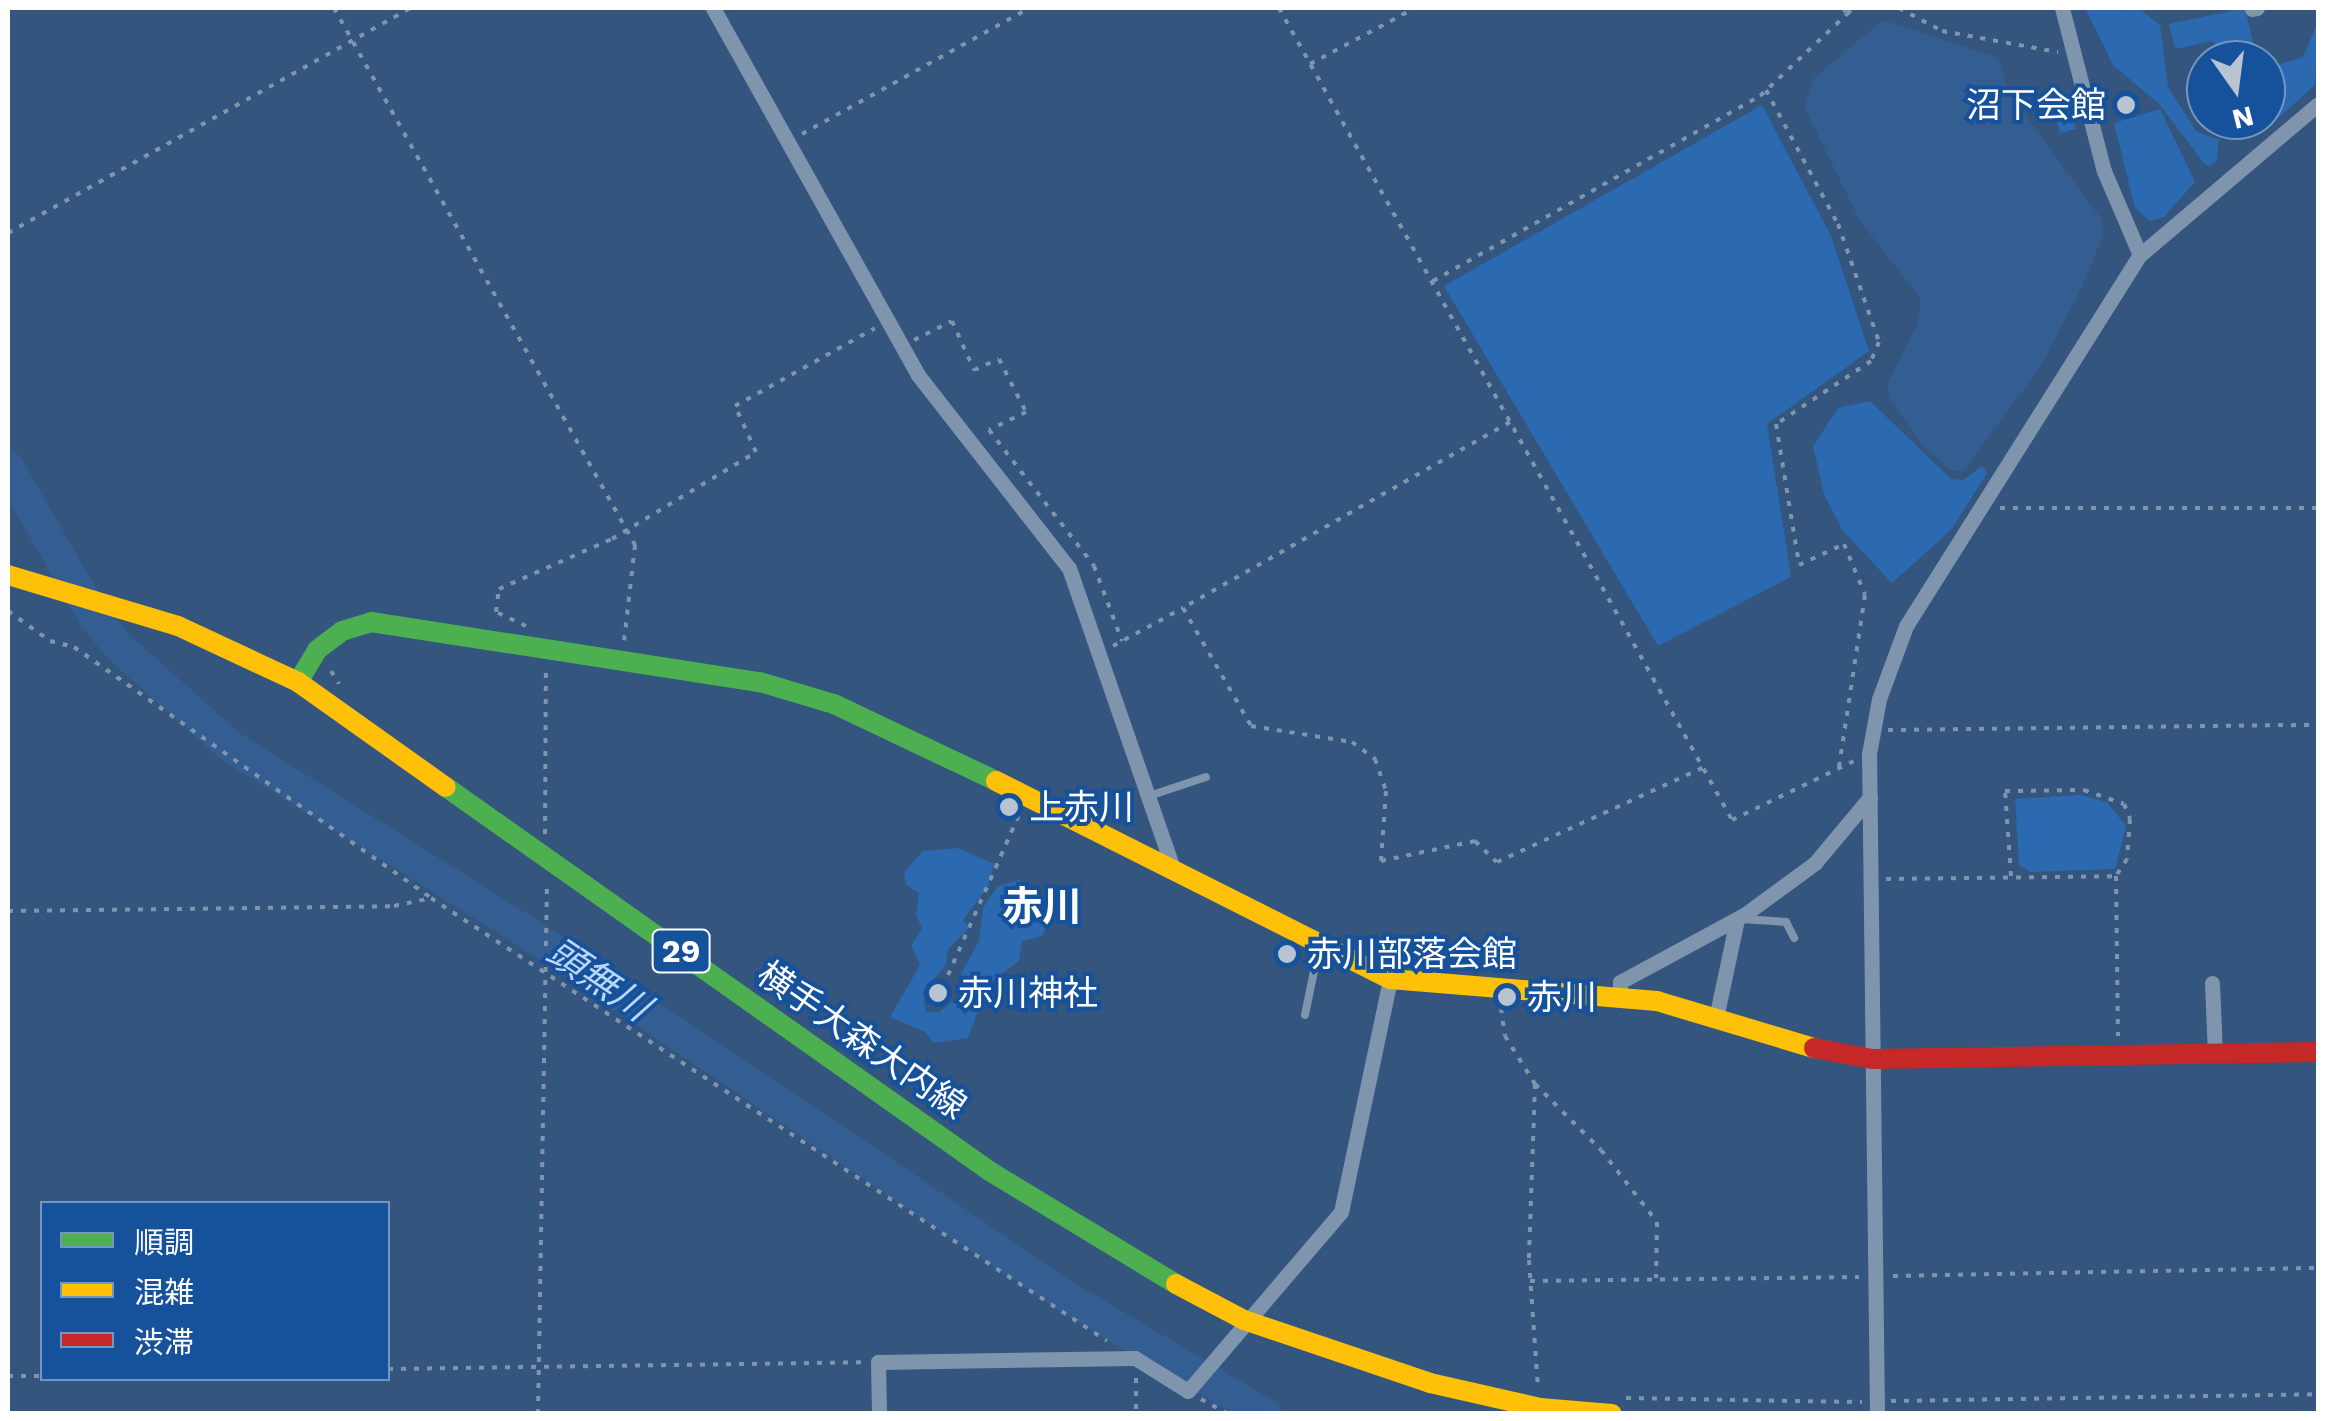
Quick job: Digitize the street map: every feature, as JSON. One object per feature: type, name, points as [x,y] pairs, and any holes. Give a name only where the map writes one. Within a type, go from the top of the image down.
[{"type":"street","points":[[714,8],[902,346],[943,410],[1069,568],[1172,865]]},
{"type":"street","points":[[2062,8],[2104,170],[2140,255]]},
{"type":"street","points":[[1876,1408],[1869,754],[1906,626],[2140,255],[2318,104]]},
{"type":"street","name":"横手大森大内線","points":[[12,576],[110,602],[298,682],[991,1172],[1133,1261],[1244,1320],[1430,1383],[1540,1408],[1610,1405]]},
{"type":"street","points":[[298,682],[317,650],[370,622],[760,682],[834,704],[1026,799],[1172,865],[1390,979],[1620,996],[1716,1018],[1799,1045],[1872,1059],[2318,1052]]},
{"type":"street","points":[[1620,996],[1620,982],[1737,919],[1815,862],[1870,797]]},
{"type":"street","points":[[1716,1018],[1737,919]]},
{"type":"street","points":[[879,1414],[878,1362],[1135,1358],[1188,1392],[1244,1320],[1342,1212],[1390,979]]},
{"type":"street","points":[[2212,984],[2215,1054]]},
{"type":"lane","points":[[1148,796],[1206,777]]},
{"type":"lane","points":[[1737,919],[1786,922],[1794,938]]},
{"type":"lane","points":[[1306,1014],[1320,942]]},
{"type":"path","points":[[334,8],[634,545],[622,660]]},
{"type":"path","points":[[8,233],[411,8]]},
{"type":"path","points":[[788,141],[1029,8]]},
{"type":"path","points":[[1279,8],[1732,820],[1869,754]]},
{"type":"path","points":[[1310,64],[1414,8]]},
{"type":"path","points":[[1843,8],[1847,14]]},
{"type":"path","points":[[1432,282],[1766,90],[1853,8]]},
{"type":"path","points":[[1900,8],[1942,31],[2073,54]]},
{"type":"path","points":[[1766,90],[1838,224],[1879,342],[1871,361],[1776,424],[1799,565],[1844,544],[1866,595],[1839,768]]},
{"type":"path","points":[[538,1414],[548,889],[537,647],[526,623],[496,612],[499,590],[626,530],[756,452],[735,406],[888,320]]},
{"type":"path","points":[[902,346],[952,321],[974,370],[999,359],[1026,412],[989,430],[1094,566],[1122,642]]},
{"type":"path","points":[[1100,654],[1510,422]]},
{"type":"path","points":[[1980,505],[2023,513],[2318,508]]},
{"type":"path","points":[[1184,608],[1251,726],[1352,742],[1375,758],[1386,791],[1380,861],[1474,841],[1497,862],[1702,768]]},
{"type":"path","points":[[8,611],[50,641],[74,647],[431,898],[1106,1339],[1115,1359]]},
{"type":"path","points":[[1873,730],[2318,725]]},
{"type":"path","points":[[2011,876],[2005,791],[2084,790],[2114,798],[2130,819],[2127,859],[2116,876],[2118,1056]]},
{"type":"path","points":[[948,976],[1026,799]]},
{"type":"path","points":[[1872,880],[2116,876]]},
{"type":"path","points":[[8,911],[394,906],[431,898]]},
{"type":"path","points":[[1499,988],[1504,1036],[1535,1084],[1602,1150],[1657,1222],[1656,1280]]},
{"type":"path","points":[[1535,1084],[1530,1281],[1538,1389]]},
{"type":"path","points":[[1530,1281],[2318,1268]]},
{"type":"path","points":[[1135,1358],[1136,1414]]},
{"type":"path","points":[[390,1369],[878,1362]]},
{"type":"path","points":[[8,1376],[40,1376]]},
{"type":"path","points":[[1522,1386],[1556,1392]]},
{"type":"path","points":[[1188,1392],[1228,1414]]},
{"type":"path","points":[[1610,1405],[1876,1408],[2318,1394]]},
{"type":"shaded area","points":[[2085,8],[2139,8],[2160,25],[2168,87],[2186,115],[2186,139],[2160,105],[2113,65]]},
{"type":"shaded area","points":[[2245,8],[2252,40],[2186,40],[2186,47],[2175,49],[2169,24]]},
{"type":"shaded area","points":[[1883,20],[1999,58],[2009,93],[2102,220],[2103,235],[2082,287],[2041,366],[1963,471],[1951,471],[1923,445],[1891,401],[1887,384],[1918,323],[1921,299],[1860,221],[1804,106],[1814,78]]},
{"type":"shaded area","points":[[2318,22],[2315,85],[2286,111],[2286,63],[2303,57]]},
{"type":"shaded area","points":[[2066,92],[2076,129],[2060,133],[2050,97]]},
{"type":"shaded area","points":[[1762,105],[1831,236],[1869,351],[1767,424],[1791,577],[1658,646],[1444,286]]},
{"type":"shaded area","points":[[2160,109],[2195,182],[2164,217],[2150,221],[2135,208],[2114,123]]},
{"type":"shaded area","points":[[2186,140],[2219,140],[2217,161],[2209,167]]},
{"type":"shaded area","points":[[1870,401],[1951,479],[1963,480],[1982,466],[1987,473],[1951,530],[1892,583],[1843,531],[1824,494],[1813,446],[1838,408]]},
{"type":"shaded area","points":[[2080,795],[2107,802],[2126,826],[2115,869],[2031,872],[2019,865],[2015,799]]},
{"type":"shaded area","points":[[958,848],[994,864],[988,887],[963,920],[969,928],[948,949],[946,964],[923,993],[926,1012],[939,1012],[965,991],[961,974],[979,941],[983,908],[997,887],[1019,880],[1038,901],[1046,928],[1042,936],[1022,941],[1019,961],[988,984],[968,1038],[934,1043],[925,1032],[890,1017],[920,965],[911,946],[922,928],[916,915],[919,893],[906,885],[904,872],[923,851]]},
{"type":"waterway","name":"頭無川","points":[[8,467],[93,615],[119,647],[230,746],[519,927],[1070,1299],[1265,1414]]},
{"type":"traffic: fast","points":[[298,682],[317,650],[342,631],[371,622],[760,682],[834,704],[996,781]]},
{"type":"traffic: fast","points":[[446,787],[991,1172],[1176,1284]]},
{"type":"traffic: slow","points":[[8,575],[178,626],[298,682],[446,787]]},
{"type":"traffic: slow","points":[[996,781],[1390,979],[1657,1001],[1814,1048]]},
{"type":"traffic: slow","points":[[1176,1284],[1244,1320],[1430,1383],[1540,1408],[1612,1414]]},
{"type":"traffic: jam","points":[[1814,1048],[1872,1059],[2318,1052]]},
{"type":"place","name":"沼下会館","points":[[2126,105]]},
{"type":"place","name":"上赤川","points":[[1009,807]]},
{"type":"place","name":"赤川部落会館","points":[[1287,954]]},
{"type":"place","name":"赤川神社","points":[[938,993]]},
{"type":"place","name":"赤川","points":[[1507,997]]},
{"type":"district","name":"赤川","points":[[1042,907]]}]
